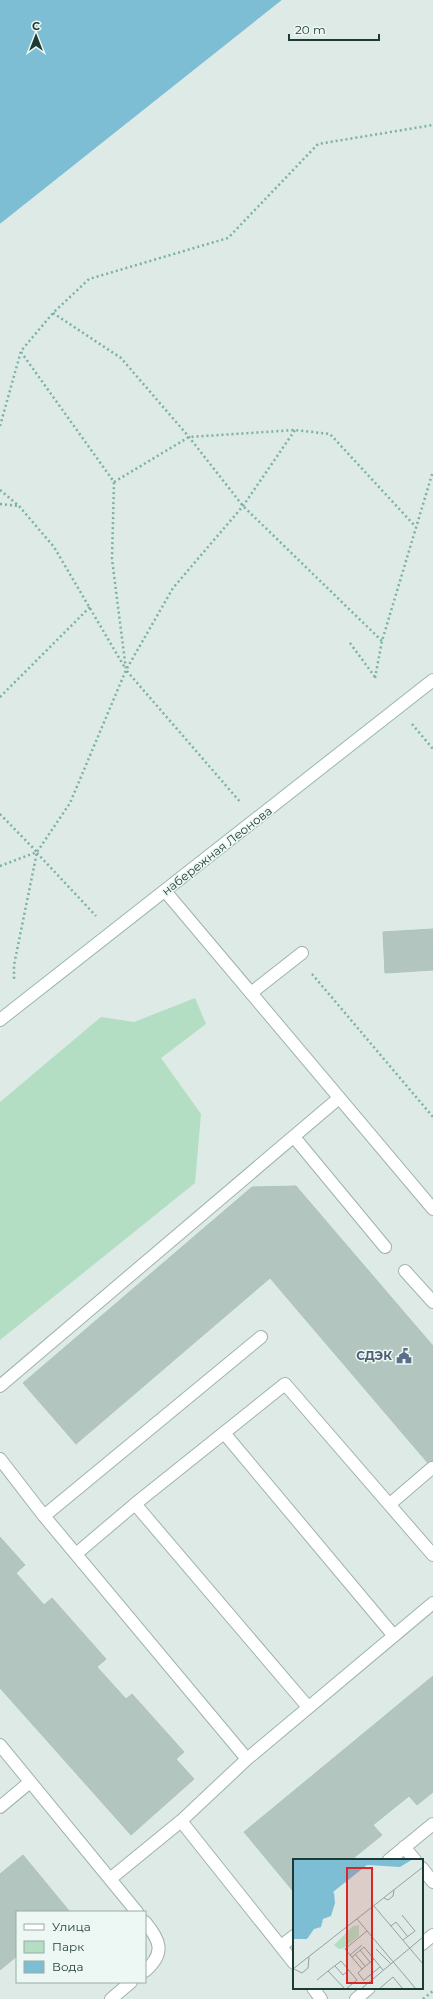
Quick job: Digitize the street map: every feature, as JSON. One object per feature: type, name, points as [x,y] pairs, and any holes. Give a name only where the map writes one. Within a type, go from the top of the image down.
[{"type":"main road","name":"набережная Леонова","points":[[0,1020],[433,680]]},
{"type":"main road","points":[[165,891],[433,1209]]},
{"type":"main road","points":[[251,993],[300,955]]},
{"type":"main road","points":[[0,1386],[339,1098]]},
{"type":"main road","points":[[294,1136],[385,1248]]},
{"type":"main road","points":[[405,1270],[433,1302]]},
{"type":"main road","points":[[44,1516],[261,1337]]},
{"type":"main road","points":[[76,1554],[135,1504],[285,1384],[433,1555]]},
{"type":"main road","points":[[224,1433],[394,1636]]},
{"type":"main road","points":[[0,1459],[44,1516],[247,1759]]},
{"type":"main road","points":[[390,1504],[432,1468]]},
{"type":"main road","points":[[135,1504],[308,1707]]},
{"type":"main road","points":[[110,1879],[181,1821],[247,1759],[433,1603]]},
{"type":"main road","points":[[0,1746],[136,1911]]},
{"type":"main road","points":[[0,1807],[30,1782]]},
{"type":"main road","points":[[181,1821],[293,1962]]},
{"type":"main road","points":[[390,1859],[433,1824]]},
{"type":"main road","points":[[404,1847],[414,1859]]},
{"type":"main road","points":[[423,1869],[433,1882]]},
{"type":"main road","points":[[146,1923],[155,1934],[160,1946],[158,1957],[146,1970]]},
{"type":"main road","points":[[423,1943],[433,1935]]},
{"type":"main road","points":[[281,1946],[293,1937]]},
{"type":"main road","points":[[111,1999],[130,1983]]},
{"type":"main road","points":[[314,1989],[321,1999]]},
{"type":"main road","points":[[356,1999],[368,1989]]},
{"type":"path","points":[[0,426],[21,352],[53,313],[89,279],[228,238],[318,144],[433,125]]},
{"type":"path","points":[[53,313],[121,358],[189,437],[243,506],[382,641]]},
{"type":"path","points":[[21,352],[114,482],[112,559],[126,670]]},
{"type":"path","points":[[114,482],[189,437],[295,430],[330,434],[415,526]]},
{"type":"path","points":[[15,1008],[14,965],[37,852],[70,803],[126,670],[174,588],[243,506],[295,430]]},
{"type":"path","points":[[350,643],[375,678],[382,641],[415,526],[433,471]]},
{"type":"path","points":[[0,490],[19,506],[54,547],[126,670],[256,820]]},
{"type":"path","points":[[0,504],[19,506]]},
{"type":"path","points":[[0,697],[90,608]]},
{"type":"path","points":[[410,722],[433,749]]},
{"type":"path","points":[[0,814],[112,933]]},
{"type":"path","points":[[0,866],[37,852]]},
{"type":"path","points":[[300,955],[433,1117]]},
{"type":"path","points":[[424,1999],[433,1991]]},
{"type":"green space","points":[[195,998],[206,1024],[161,1058],[201,1114],[195,1183],[0,1340],[0,1102],[101,1017],[134,1022]]},
{"type":"water","points":[[0,0],[282,0],[0,224]]},
{"type":"pier","points":[[282,0],[284,0],[0,226],[0,224]]},
{"type":"building","points":[[433,929],[433,970],[385,973],[383,932]]},
{"type":"building","points":[[296,1186],[433,1346],[433,1469],[270,1278],[76,1444],[23,1383],[252,1187]]},
{"type":"building","points":[[0,1537],[25,1565],[16,1573],[44,1605],[52,1598],[106,1659],[97,1667],[126,1699],[132,1694],[184,1752],[176,1759],[194,1779],[131,1835],[0,1688]]},
{"type":"building","points":[[433,1676],[433,1792],[417,1805],[409,1796],[373,1825],[382,1835],[352,1859],[293,1859],[293,1891],[244,1832]]},
{"type":"building","points":[[23,1855],[69,1911],[16,1911],[16,1957],[0,1970],[0,1874]]},
{"type":"place","name":"СДЭК","points":[[404,1356]]}]
